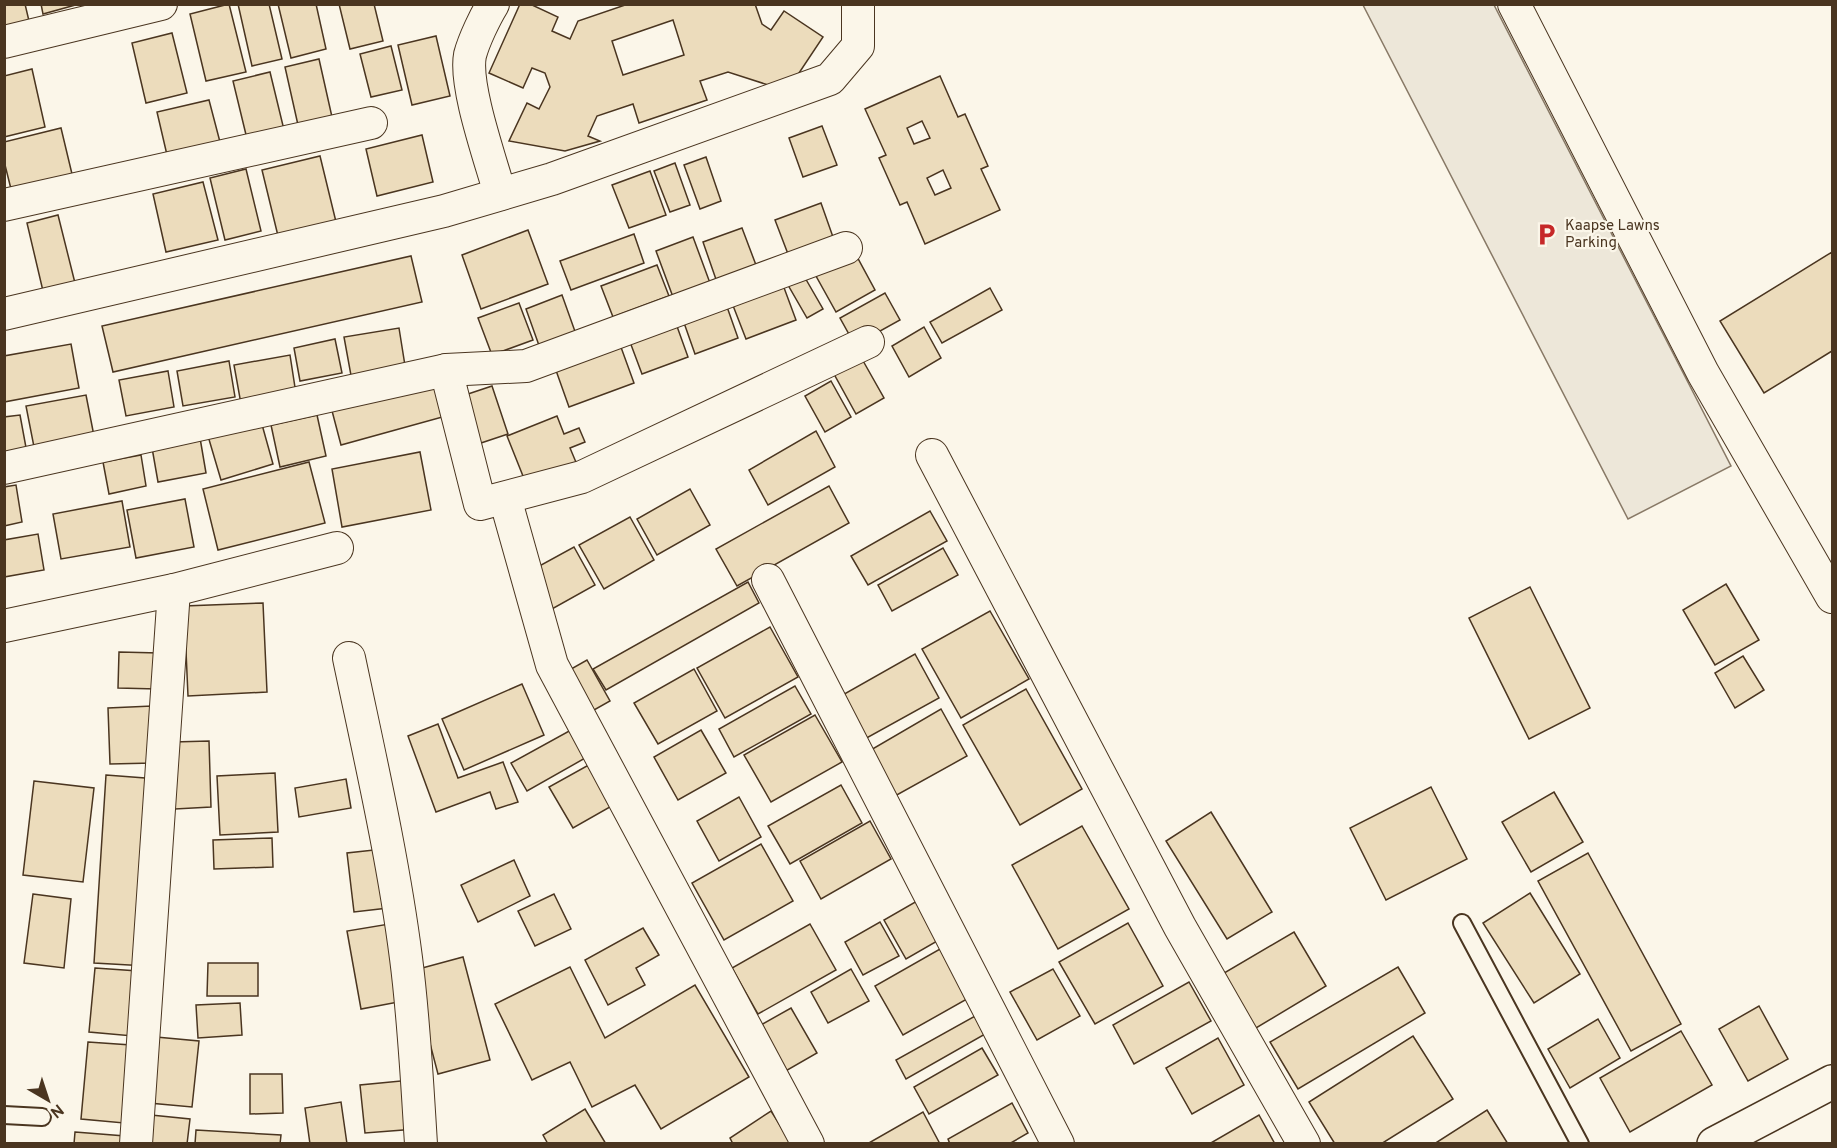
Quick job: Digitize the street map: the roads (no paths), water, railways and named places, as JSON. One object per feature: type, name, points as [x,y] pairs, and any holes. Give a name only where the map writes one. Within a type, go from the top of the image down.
[{"type":"main road","points":[[1714,1143],[1833,1082]]},
{"type":"street","points":[[4,42],[161,4]]},
{"type":"street","points":[[4,314],[444,211],[552,179],[830,79],[858,46],[858,4]]},
{"type":"street","points":[[1514,4],[1703,373],[1833,597]]},
{"type":"street","points":[[485,7],[470,55],[470,81],[500,194]]},
{"type":"street","points":[[4,205],[372,123]]},
{"type":"street","points":[[4,468],[446,370],[526,366],[846,248]]},
{"type":"street","points":[[446,370],[480,504],[582,477],[868,342]]},
{"type":"street","points":[[932,455],[1180,927],[1304,1143]]},
{"type":"street","points":[[505,498],[552,665],[808,1143]]},
{"type":"street","points":[[4,626],[174,590],[337,548]]},
{"type":"street","points":[[768,580],[1058,1143]]},
{"type":"street","points":[[136,1143],[174,590]]},
{"type":"street","points":[[350,658],[387,835],[406,955],[413,1015],[421,1143]]},
{"type":"lane","points":[[1462,923],[1580,1143]]},
{"type":"lane","points":[[4,1115],[42,1117]]},
{"type":"place","name":"Kaapse Lawns Parking","points":[[1547,235]]}]
